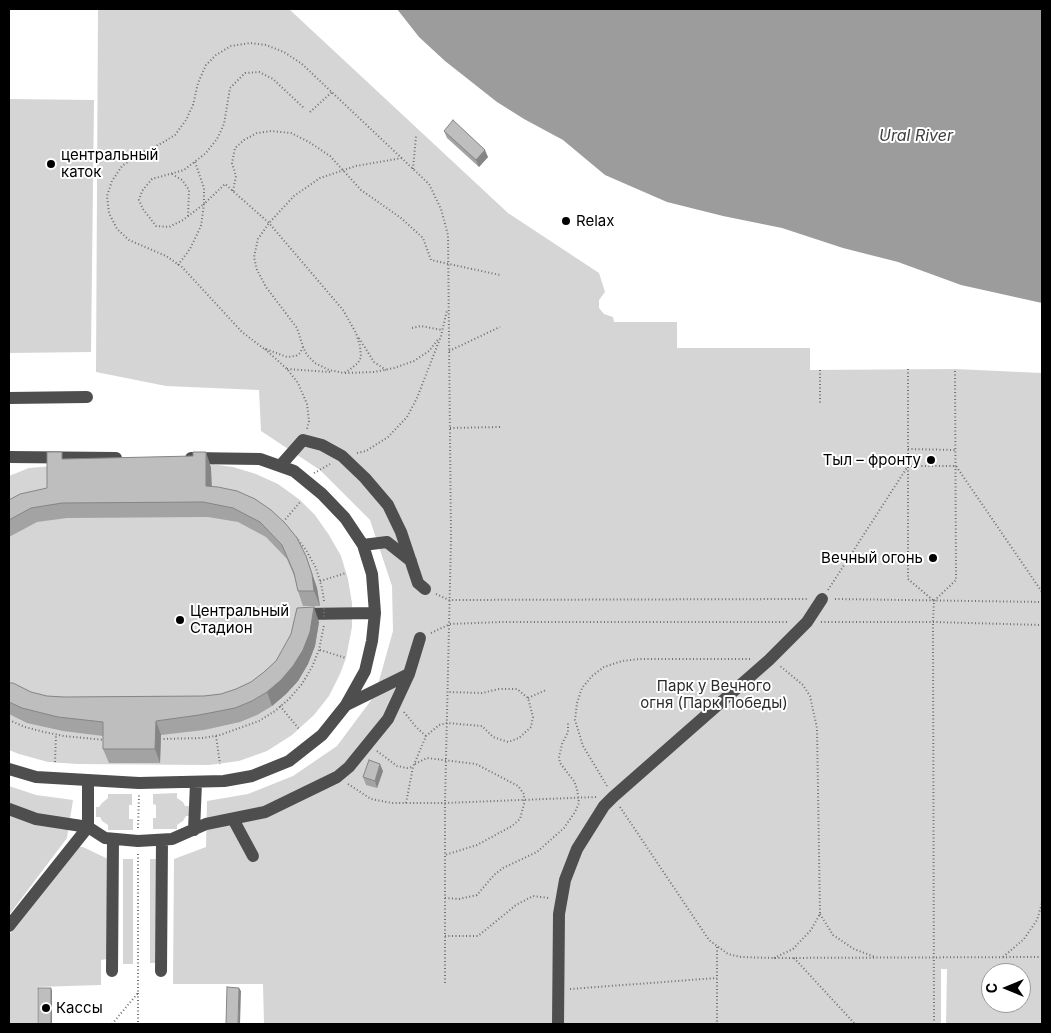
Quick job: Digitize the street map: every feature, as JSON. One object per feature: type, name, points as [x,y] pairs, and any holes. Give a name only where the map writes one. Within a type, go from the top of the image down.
[{"type":"lane","points":[[9,398],[88,397]]},
{"type":"lane","points":[[280,466],[303,440],[322,445],[342,456],[365,478],[388,505],[401,532],[418,583],[426,589]]},
{"type":"lane","points":[[9,458],[125,458]]},
{"type":"lane","points":[[9,769],[36,777],[88,781],[139,783],[224,782],[252,776],[289,761],[322,735],[346,705],[365,671],[372,641],[375,613],[372,574],[363,545],[344,518],[322,494],[294,471],[260,459],[183,458]]},
{"type":"lane","points":[[363,545],[387,542],[411,561]]},
{"type":"lane","points":[[558,1024],[557,939],[561,900],[565,880],[577,849],[604,806],[769,660],[807,622],[822,599]]},
{"type":"lane","points":[[302,614],[375,613]]},
{"type":"lane","points":[[9,809],[36,819],[88,827],[105,838],[138,841],[172,839],[206,824],[265,812],[337,777],[348,767],[388,719],[409,674],[420,638]]},
{"type":"lane","points":[[346,705],[409,674]]},
{"type":"lane","points":[[9,926],[88,827],[88,781]]},
{"type":"lane","points":[[194,830],[196,783]]},
{"type":"lane","points":[[233,819],[253,856]]},
{"type":"lane","points":[[112,971],[113,839]]},
{"type":"lane","points":[[161,971],[162,840]]},
{"type":"path","points":[[303,440],[309,421],[307,404],[298,383],[287,369],[242,332],[178,264],[166,256],[129,240],[117,229],[109,213],[107,196],[112,181],[122,166],[139,154],[175,135],[186,120],[193,105],[198,84],[206,66],[216,54],[231,46],[250,42],[266,45],[284,52],[302,64],[429,184],[441,209],[448,234],[451,539],[445,803],[445,985]]},
{"type":"path","points":[[305,108],[273,79],[259,72],[245,73],[230,88],[224,124],[217,139],[206,153],[184,170],[152,179],[142,191],[139,200],[143,209],[156,226],[169,227],[204,204],[226,184],[269,223],[343,310],[374,362],[386,370]]},
{"type":"path","points":[[310,112],[332,92]]},
{"type":"path","points":[[234,191],[236,176],[232,162],[235,148],[244,140],[257,133],[291,133],[330,156],[361,190],[401,218],[423,238],[431,260],[500,275]]},
{"type":"path","points":[[413,169],[416,136]]},
{"type":"path","points":[[356,333],[361,357],[353,368],[344,373],[329,370],[315,363],[303,348],[296,328],[266,287],[257,270],[254,257],[258,239],[269,223],[294,196],[320,178],[356,166],[402,158]]},
{"type":"path","points":[[178,264],[190,249],[201,226],[204,188],[195,162]]},
{"type":"path","points":[[172,173],[182,180],[189,190],[188,216]]},
{"type":"path","points":[[304,479],[342,456],[366,451],[388,437],[407,417],[417,398],[441,336],[448,305]]},
{"type":"path","points":[[412,328],[421,326],[442,330]]},
{"type":"path","points":[[449,351],[500,327]]},
{"type":"path","points":[[287,369],[344,373],[386,370],[414,361],[429,351],[441,336]]},
{"type":"path","points":[[263,348],[287,357],[300,354],[303,348]]},
{"type":"path","points":[[908,369],[908,579],[934,601]]},
{"type":"path","points":[[934,1024],[933,622],[934,601],[956,580],[955,369]]},
{"type":"path","points":[[820,370],[820,404]]},
{"type":"path","points":[[449,428],[500,427]]},
{"type":"path","points":[[908,449],[956,450]]},
{"type":"path","points":[[908,466],[956,466]]},
{"type":"path","points":[[822,599],[908,466]]},
{"type":"path","points":[[956,466],[1042,592]]},
{"type":"path","points":[[281,522],[300,501]]},
{"type":"path","points":[[156,739],[203,738],[259,720],[280,706],[302,684],[319,650],[324,608],[316,568],[294,534]]},
{"type":"path","points":[[320,581],[346,573]]},
{"type":"path","points":[[426,589],[449,600],[822,599],[1042,602]]},
{"type":"path","points":[[420,638],[450,624],[501,622],[933,622],[1042,625]]},
{"type":"path","points":[[319,650],[346,658]]},
{"type":"path","points":[[774,958],[793,950],[812,930],[820,914],[817,728],[810,696],[803,684],[769,660],[640,659],[622,661],[604,667],[592,676],[582,688],[577,703],[576,720],[583,746],[613,797],[709,940],[717,947],[728,954],[740,957],[774,958],[1042,957]]},
{"type":"path","points":[[406,803],[413,767],[426,736],[439,725],[447,723],[482,726],[493,737],[508,742],[519,738],[531,727],[533,717],[528,698],[517,689],[499,689],[482,693],[448,692]]},
{"type":"path","points":[[528,698],[546,690]]},
{"type":"path","points":[[395,704],[407,714],[416,728],[426,736]]},
{"type":"path","points":[[280,706],[299,729]]},
{"type":"path","points":[[9,720],[25,728],[56,735],[109,740]]},
{"type":"path","points":[[444,898],[459,899],[477,895],[494,875],[503,868],[537,852],[564,828],[576,812],[579,798],[574,782],[560,763],[559,752],[568,732],[568,723]]},
{"type":"path","points":[[55,762],[56,735]]},
{"type":"path","points":[[216,735],[220,764]]},
{"type":"path","points":[[367,744],[397,766],[407,768],[413,767],[418,762],[427,758],[476,764],[518,786],[524,794],[520,819],[512,826],[477,845],[445,855]]},
{"type":"path","points":[[337,777],[371,799],[392,803],[613,797]]},
{"type":"path","points":[[138,1024],[139,783]]},
{"type":"path","points":[[444,936],[478,936],[516,905],[533,896],[561,900]]},
{"type":"path","points":[[1003,957],[1024,939],[1037,920],[1042,903]]},
{"type":"path","points":[[820,914],[833,935],[854,950],[878,958]]},
{"type":"path","points":[[717,947],[717,1024]]},
{"type":"path","points":[[794,958],[855,1024]]},
{"type":"path","points":[[557,989],[717,978]]},
{"type":"path","points":[[112,1024],[138,993]]},
{"type":"green space","name":"Парк у Вечного огня (Парк Победы)","points":[[98,9],[289,9],[508,213],[599,273],[605,292],[599,300],[599,308],[604,314],[613,317],[614,322],[677,322],[677,348],[810,348],[810,370],[955,369],[1042,373],[1042,1024],[946,1024],[947,969],[941,969],[941,1024],[264,1024],[263,984],[173,984],[174,859],[206,847],[207,801],[248,794],[293,776],[337,746],[375,695],[393,631],[392,586],[370,520],[320,470],[261,431],[259,390],[166,386],[96,372]]},
{"type":"green space","name":"центральный каток","points":[[9,99],[94,100],[91,352],[9,353]]},
{"type":"green space","name":"Центральный Стадион","points":[[211,464],[233,467],[256,474],[278,484],[300,500],[315,515],[341,556],[348,579],[352,603],[352,627],[346,658],[329,696],[314,715],[292,735],[267,751],[239,761],[209,765],[78,764],[48,762],[9,750],[9,476],[29,468],[52,466],[212,485]]},
{"type":"green space","points":[[9,786],[36,795],[73,800],[67,838],[9,915]]},
{"type":"green space","points":[[177,793],[177,798],[185,806],[190,806],[190,816],[186,816],[177,825],[177,829],[153,829],[153,818],[156,818],[156,805],[153,804],[153,794]]},
{"type":"green space","points":[[108,794],[132,794],[132,805],[129,805],[129,819],[133,819],[133,830],[108,830],[108,825],[100,817],[96,817],[96,807],[99,807],[108,798]]},
{"type":"green space","points":[[76,847],[83,847],[108,859],[107,959],[101,960],[101,985],[37,987],[37,1024],[9,1024],[9,935]]},
{"type":"green space","points":[[123,859],[133,859],[133,964],[123,964]]},
{"type":"green space","points":[[150,859],[160,859],[160,963],[150,963]]},
{"type":"water","name":"Ural River","points":[[397,9],[1042,9],[1042,303],[961,285],[898,262],[843,248],[782,228],[667,202],[605,175],[563,140],[497,102],[445,61],[419,37]]},
{"type":"building","points":[[453,120],[485,150],[476,160],[444,131]]},
{"type":"building","points":[[47,452],[62,452],[62,459],[193,456],[193,452],[206,452],[206,486],[237,491],[255,499],[285,523],[297,538],[306,556],[312,574],[314,591],[298,591],[294,573],[282,545],[260,522],[233,508],[203,502],[62,503],[31,508],[9,520],[9,500],[20,494],[47,488]]},
{"type":"building","points":[[314,607],[310,632],[303,650],[281,680],[267,692],[235,708],[156,721],[155,749],[103,749],[103,722],[58,717],[22,708],[9,702],[9,683],[13,683],[31,692],[47,696],[64,697],[204,696],[221,694],[251,682],[276,661],[291,634],[297,608]]},
{"type":"building","points":[[369,760],[380,764],[375,781],[363,777]]},
{"type":"building","points":[[227,987],[239,988],[238,1024],[226,1024]]},
{"type":"building","name":"Кассы","points":[[38,988],[51,988],[51,1024],[38,1024]]},
{"type":"place","name":"центральный каток","points":[[51,164]]},
{"type":"place","name":"Relax","points":[[566,221]]},
{"type":"place","name":"Тыл – фронту","points":[[931,460]]},
{"type":"place","name":"Вечный огонь","points":[[933,558]]},
{"type":"place","name":"Центральный Стадион","points":[[180,620]]},
{"type":"place","name":"Кассы","points":[[46,1008]]}]
